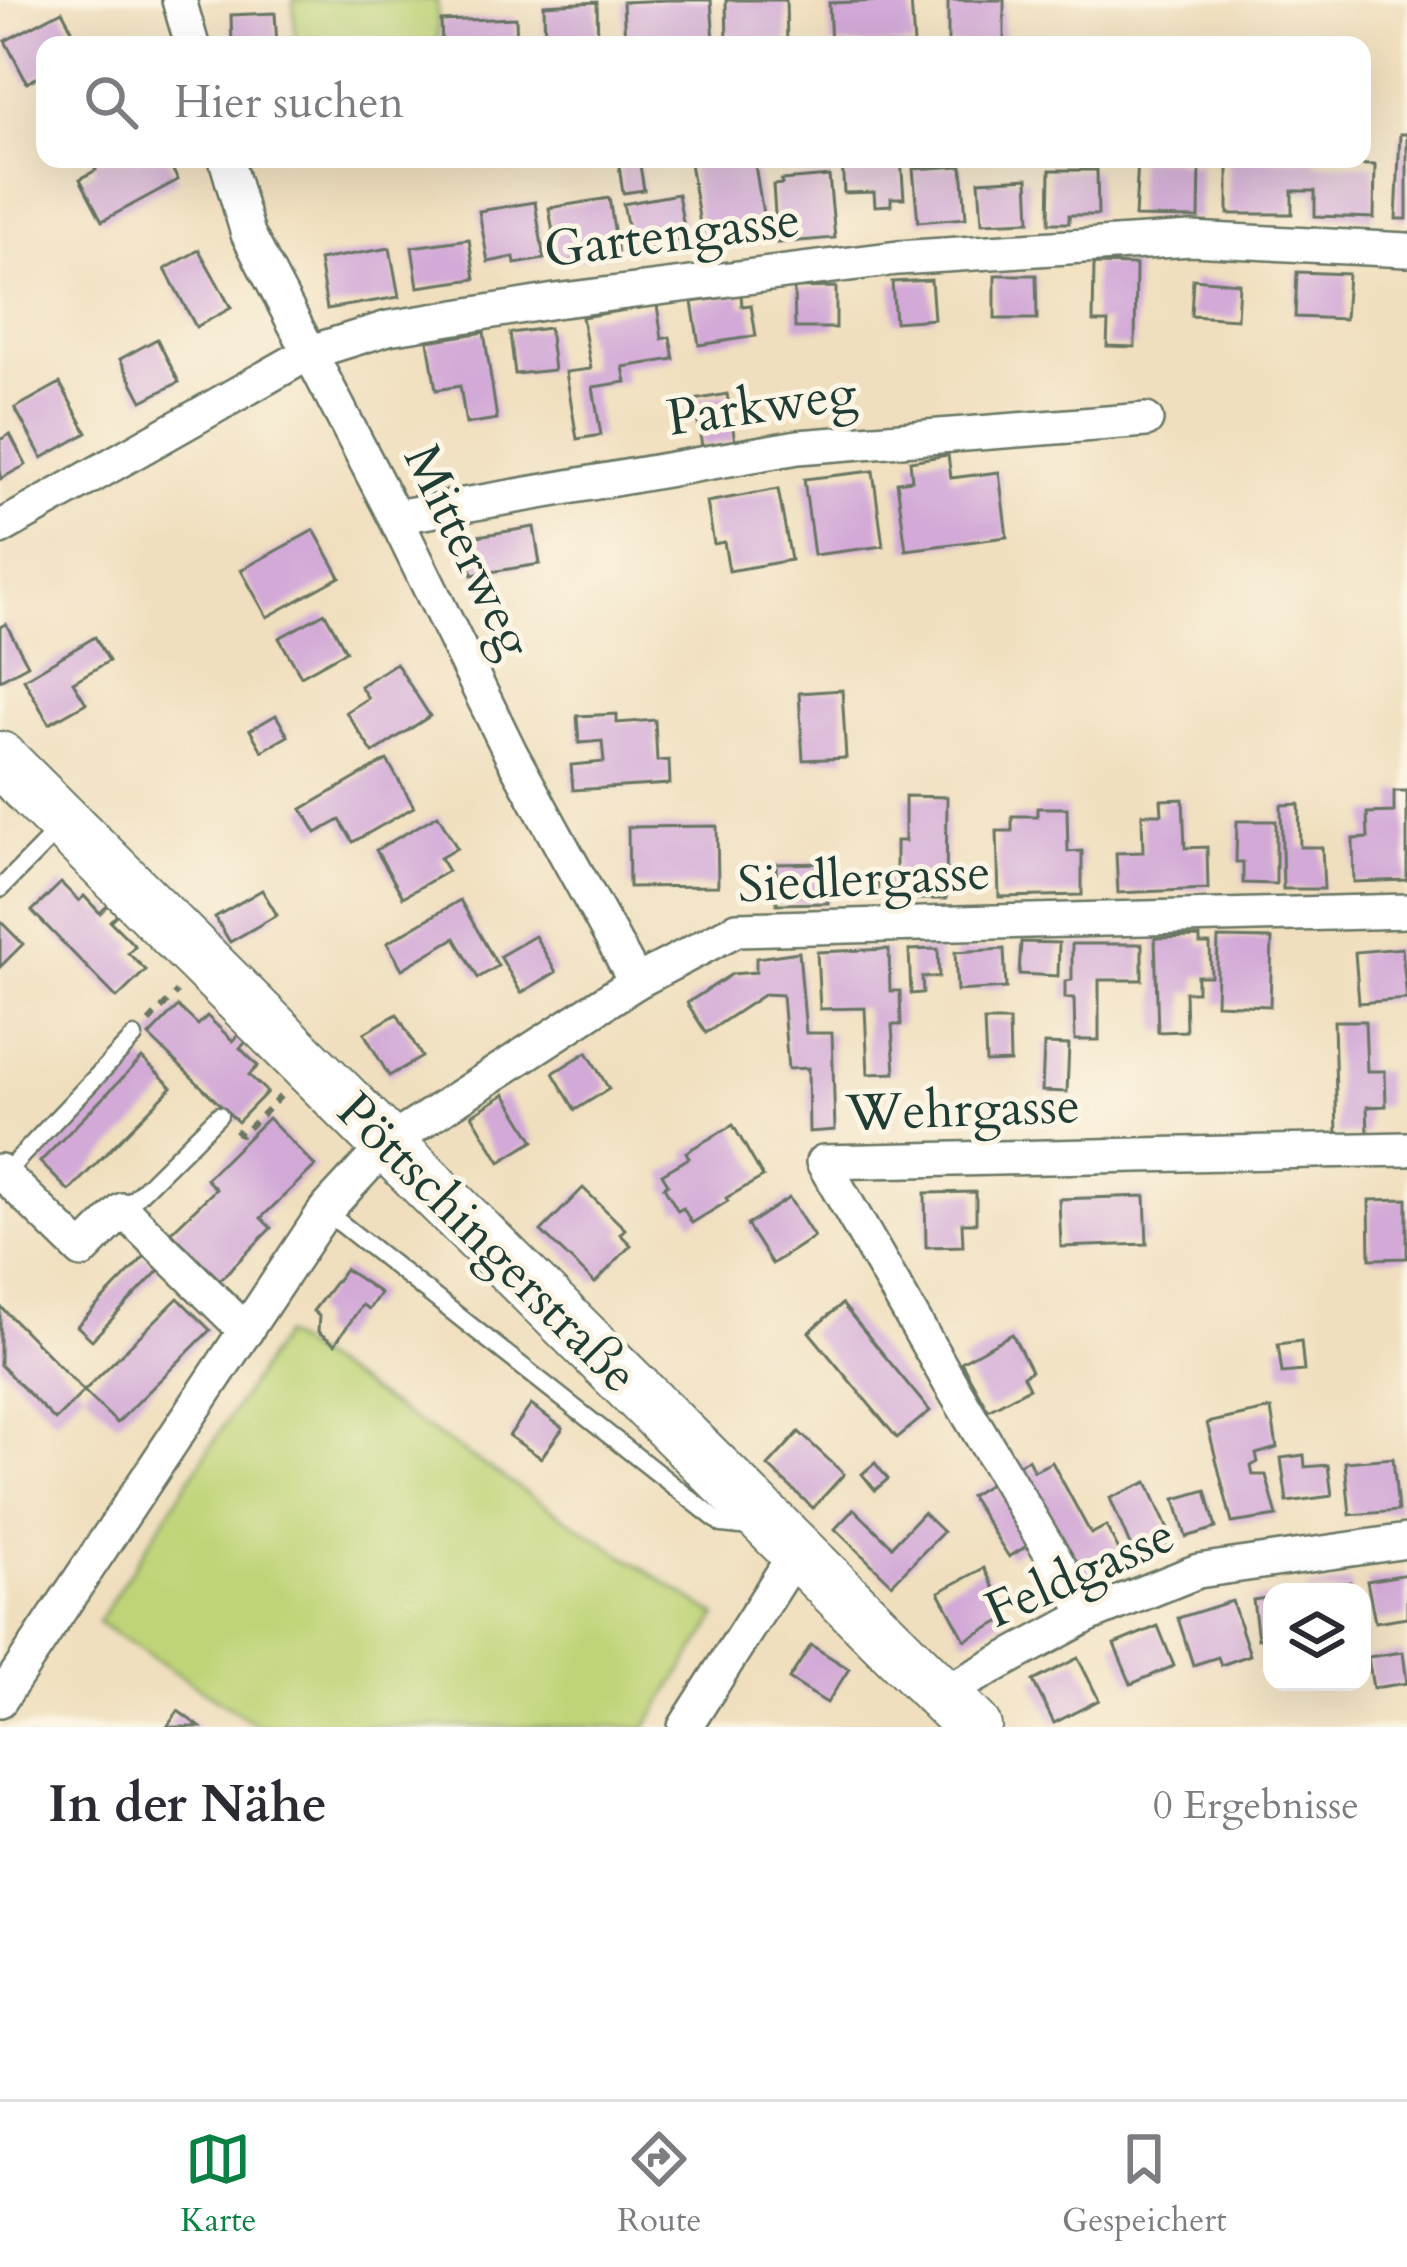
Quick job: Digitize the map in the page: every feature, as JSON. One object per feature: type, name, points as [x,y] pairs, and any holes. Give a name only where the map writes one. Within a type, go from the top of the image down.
[{"type":"main road","name":"Pöttschingerstraße","points":[[0,759],[958,1711]]},
{"type":"street","points":[[179,0],[189,36]]},
{"type":"street","name":"Mitterweg","points":[[229,168],[248,234],[511,754],[636,982]]},
{"type":"street","name":"Gartengasse","points":[[0,528],[311,352],[388,328],[555,301],[898,258],[1191,239],[1407,250]]},
{"type":"street","name":"Parkweg","points":[[395,518],[798,447],[1146,420]]},
{"type":"street","name":"Siedlergasse","points":[[0,1700],[325,1211],[387,1144],[636,982],[737,928],[1407,911]]},
{"type":"street","name":"Wehrgasse","points":[[1088,1615],[824,1162],[1407,1149]]},
{"type":"street","points":[[2,1173],[82,1251],[123,1210],[246,1330]]},
{"type":"street","points":[[685,1727],[787,1540]]},
{"type":"street","name":"Feldgasse","points":[[958,1711],[1088,1615],[1198,1571],[1407,1540]]},
{"type":"lane","points":[[0,889],[65,823]]},
{"type":"lane","points":[[2,1173],[134,1037]]},
{"type":"lane","points":[[123,1210],[219,1115]]},
{"type":"lane","points":[[325,1211],[722,1524],[787,1540]]},
{"type":"path","points":[[134,1037],[188,980]]},
{"type":"path","points":[[219,1115],[241,1135],[310,1068]]},
{"type":"green space","points":[[293,0],[437,0],[438,36],[295,36]]},
{"type":"green space","points":[[282,1335],[717,1616],[646,1727],[260,1727],[98,1622]]},
{"type":"building","points":[[711,0],[714,36],[625,36],[623,2]]},
{"type":"building","points":[[726,0],[786,0],[787,36],[727,36]]},
{"type":"building","points":[[911,0],[913,36],[831,36],[829,3]]},
{"type":"building","points":[[948,0],[1004,0],[1004,36],[948,36]]},
{"type":"building","points":[[597,2],[598,36],[545,36],[544,5]]},
{"type":"building","points":[[62,11],[75,36],[36,36],[36,78],[27,83],[5,41]]},
{"type":"building","points":[[275,13],[276,36],[232,36],[231,15]]},
{"type":"building","points":[[516,18],[517,36],[442,36],[441,21]]},
{"type":"building","points":[[1400,134],[1407,134],[1407,219],[1396,219]]},
{"type":"building","points":[[1375,165],[1374,218],[1315,216],[1315,191],[1292,191],[1292,214],[1228,214],[1228,168]]},
{"type":"building","points":[[172,168],[178,180],[102,221],[80,179],[96,170]]},
{"type":"building","points":[[619,168],[640,168],[644,190],[623,193]]},
{"type":"building","points":[[691,168],[755,168],[764,220],[729,225],[731,238],[703,242]]},
{"type":"building","points":[[843,168],[902,168],[904,198],[891,198],[891,205],[875,206],[874,192],[844,193]]},
{"type":"building","points":[[962,168],[966,218],[918,222],[913,169]]},
{"type":"building","points":[[1138,168],[1200,168],[1199,218],[1135,217]]},
{"type":"building","points":[[1050,170],[1097,170],[1098,215],[1069,215],[1069,223],[1049,223]]},
{"type":"building","points":[[829,176],[835,238],[777,243],[773,185],[782,184],[781,180]]},
{"type":"building","points":[[1028,178],[1030,221],[982,223],[979,181]]},
{"type":"building","points":[[678,194],[686,239],[632,249],[623,204]]},
{"type":"building","points":[[609,198],[618,254],[558,263],[549,208]]},
{"type":"building","points":[[535,202],[544,259],[515,264],[514,257],[488,262],[479,211]]},
{"type":"building","points":[[469,239],[475,279],[418,287],[412,247]]},
{"type":"building","points":[[390,248],[399,297],[327,309],[319,260]]},
{"type":"building","points":[[199,250],[231,308],[196,327],[165,269]]},
{"type":"building","points":[[1094,264],[1136,265],[1135,347],[1107,346],[1108,322],[1093,322]]},
{"type":"building","points":[[1297,272],[1348,274],[1345,319],[1295,317]]},
{"type":"building","points":[[995,275],[1036,275],[1037,319],[995,319]]},
{"type":"building","points":[[1193,279],[1239,283],[1237,319],[1191,316]]},
{"type":"building","points":[[931,280],[934,319],[895,322],[892,282]]},
{"type":"building","points":[[836,287],[836,328],[795,328],[794,288]]},
{"type":"building","points":[[741,295],[742,306],[751,305],[756,336],[699,345],[692,302]]},
{"type":"building","points":[[657,305],[662,339],[670,337],[674,359],[623,367],[626,382],[593,387],[601,435],[577,439],[566,372],[591,369],[582,317]]},
{"type":"building","points":[[549,328],[554,370],[515,374],[510,333]]},
{"type":"building","points":[[484,332],[497,419],[466,424],[460,386],[436,390],[428,341]]},
{"type":"building","points":[[157,339],[179,382],[142,401],[120,359]]},
{"type":"building","points":[[60,383],[87,433],[42,458],[15,408]]},
{"type":"building","points":[[727,394],[735,441],[702,446],[694,400]]},
{"type":"building","points":[[10,434],[26,465],[0,479],[0,440]]},
{"type":"building","points":[[948,455],[951,478],[999,472],[1007,537],[906,550],[897,482],[912,480],[910,461]]},
{"type":"building","points":[[873,471],[883,546],[814,555],[804,479]]},
{"type":"building","points":[[778,489],[791,560],[729,571],[724,542],[714,544],[707,502]]},
{"type":"building","points":[[534,527],[540,564],[472,575],[465,538]]},
{"type":"building","points":[[314,530],[340,577],[267,617],[241,570]]},
{"type":"building","points":[[325,613],[346,651],[301,676],[279,638]]},
{"type":"building","points":[[6,624],[28,665],[0,680],[0,627]]},
{"type":"building","points":[[95,637],[109,661],[73,682],[86,703],[49,724],[24,679]]},
{"type":"building","points":[[396,663],[430,716],[373,753],[346,712],[368,698],[360,686]]},
{"type":"building","points":[[842,690],[846,758],[803,760],[799,693]]},
{"type":"building","points":[[617,714],[617,723],[655,720],[657,761],[669,760],[670,784],[573,790],[571,765],[604,762],[602,741],[579,743],[577,716]]},
{"type":"building","points":[[276,715],[288,736],[262,751],[250,730]]},
{"type":"building","points":[[387,760],[414,807],[353,842],[340,820],[316,833],[302,809]]},
{"type":"building","points":[[1394,791],[1407,791],[1407,880],[1354,882],[1353,839],[1368,838],[1367,813],[1394,812]]},
{"type":"building","points":[[905,796],[947,797],[946,899],[877,899],[878,874],[896,874],[896,841],[905,841]]},
{"type":"building","points":[[1183,799],[1185,848],[1207,847],[1208,889],[1118,893],[1116,853],[1143,852],[1142,814],[1162,814],[1161,800]]},
{"type":"building","points":[[1299,804],[1300,847],[1322,847],[1324,889],[1283,889],[1281,805]]},
{"type":"building","points":[[1037,808],[1067,808],[1068,852],[1082,851],[1082,895],[999,897],[997,831],[1012,831],[1012,816],[1037,816]]},
{"type":"building","points":[[438,815],[457,848],[440,858],[448,871],[403,897],[376,850]]},
{"type":"building","points":[[1237,821],[1276,821],[1276,884],[1243,883],[1243,862],[1236,862]]},
{"type":"building","points":[[717,826],[718,886],[629,887],[628,827]]},
{"type":"building","points":[[827,863],[828,903],[777,904],[776,864]]},
{"type":"building","points":[[61,883],[79,901],[84,896],[100,913],[108,905],[117,914],[110,921],[135,946],[128,953],[146,970],[117,998],[32,911]]},
{"type":"building","points":[[262,890],[277,915],[230,942],[215,917]]},
{"type":"building","points":[[460,900],[498,966],[478,978],[455,938],[402,969],[387,943]]},
{"type":"building","points":[[0,921],[23,944],[0,967]]},
{"type":"building","points":[[535,936],[556,972],[521,993],[500,956]]},
{"type":"building","points":[[1200,937],[1200,944],[1210,944],[1211,976],[1197,976],[1197,992],[1185,992],[1186,1031],[1158,1032],[1155,938]]},
{"type":"building","points":[[1218,938],[1272,939],[1270,1006],[1216,1004]]},
{"type":"building","points":[[1021,942],[1059,943],[1058,976],[1019,974]]},
{"type":"building","points":[[1072,944],[1142,944],[1142,980],[1099,980],[1099,1040],[1075,1040],[1074,998],[1065,998],[1065,981],[1072,980]]},
{"type":"building","points":[[1402,948],[1407,999],[1359,1003],[1355,952]]},
{"type":"building","points":[[889,949],[890,991],[900,991],[901,1025],[892,1025],[895,1073],[868,1074],[865,1008],[820,1009],[817,952]]},
{"type":"building","points":[[938,949],[939,977],[922,977],[923,993],[911,994],[909,950]]},
{"type":"building","points":[[1004,949],[1006,988],[957,991],[955,952]]},
{"type":"building","points":[[799,952],[806,1033],[832,1033],[835,1130],[809,1132],[808,1068],[788,1069],[782,995],[765,994],[706,1033],[687,1003],[732,974],[756,972],[756,958]]},
{"type":"building","points":[[178,1006],[198,1025],[207,1016],[233,1041],[239,1034],[247,1041],[240,1048],[258,1066],[249,1075],[267,1092],[238,1122],[149,1036]]},
{"type":"building","points":[[397,1014],[422,1057],[389,1076],[364,1033]]},
{"type":"building","points":[[984,1021],[1009,1021],[1010,1062],[986,1063]]},
{"type":"building","points":[[1334,1021],[1365,1021],[1367,1071],[1385,1071],[1386,1106],[1367,1107],[1368,1134],[1337,1135]]},
{"type":"building","points":[[1044,1044],[1069,1045],[1067,1092],[1042,1091]]},
{"type":"building","points":[[587,1052],[609,1089],[575,1110],[553,1073]]},
{"type":"building","points":[[142,1058],[172,1087],[69,1191],[40,1162]]},
{"type":"building","points":[[505,1094],[534,1141],[500,1162],[472,1115]]},
{"type":"building","points":[[268,1118],[315,1166],[261,1218],[271,1228],[220,1280],[171,1232],[216,1189],[206,1179]]},
{"type":"building","points":[[733,1125],[763,1177],[692,1223],[683,1208],[678,1211],[662,1174],[689,1158],[686,1152]]},
{"type":"building","points":[[583,1188],[625,1229],[620,1234],[631,1245],[595,1283],[541,1231]]},
{"type":"building","points":[[976,1192],[976,1223],[962,1223],[963,1246],[926,1247],[925,1193]]},
{"type":"building","points":[[1145,1196],[1147,1244],[1061,1247],[1059,1199]]},
{"type":"building","points":[[789,1198],[814,1237],[772,1264],[747,1225]]},
{"type":"building","points":[[1407,1199],[1407,1258],[1370,1259],[1369,1200]]},
{"type":"building","points":[[145,1256],[159,1270],[92,1340],[77,1326]]},
{"type":"building","points":[[345,1269],[380,1293],[369,1309],[362,1305],[335,1344],[318,1332],[319,1316],[313,1311]]},
{"type":"building","points":[[178,1298],[210,1330],[117,1423],[84,1391]]},
{"type":"building","points":[[842,1304],[930,1411],[897,1438],[809,1332]]},
{"type":"building","points":[[0,1306],[84,1391],[55,1420],[0,1365]]},
{"type":"building","points":[[1012,1334],[1031,1371],[1023,1376],[1029,1388],[988,1410],[961,1362]]},
{"type":"building","points":[[1301,1341],[1304,1371],[1282,1373],[1278,1344]]},
{"type":"building","points":[[531,1405],[563,1428],[541,1458],[509,1436]]},
{"type":"building","points":[[1271,1409],[1277,1448],[1256,1454],[1258,1462],[1251,1466],[1253,1475],[1266,1475],[1277,1516],[1232,1523],[1207,1423]]},
{"type":"building","points":[[799,1432],[844,1474],[813,1508],[768,1466]]},
{"type":"building","points":[[1304,1455],[1305,1467],[1328,1465],[1332,1496],[1287,1502],[1281,1458]]},
{"type":"building","points":[[1393,1458],[1398,1511],[1350,1515],[1345,1462]]},
{"type":"building","points":[[1028,1459],[1034,1471],[1052,1462],[1091,1534],[1106,1526],[1125,1562],[1075,1588],[1012,1468]]},
{"type":"building","points":[[875,1463],[888,1479],[875,1490],[862,1474]]},
{"type":"building","points":[[994,1481],[1033,1542],[1009,1557],[970,1496]]},
{"type":"building","points":[[1147,1482],[1173,1541],[1135,1557],[1110,1498]]},
{"type":"building","points":[[1206,1490],[1216,1528],[1186,1537],[1175,1499]]},
{"type":"building","points":[[854,1509],[892,1546],[923,1513],[943,1532],[892,1584],[835,1529]]},
{"type":"building","points":[[984,1568],[1009,1617],[965,1640],[939,1592]]},
{"type":"building","points":[[1407,1574],[1407,1617],[1375,1622],[1367,1581]]},
{"type":"building","points":[[1263,1598],[1263,1638],[1258,1639],[1253,1600]]},
{"type":"building","points":[[1232,1601],[1250,1655],[1221,1665],[1218,1657],[1193,1665],[1178,1618]]},
{"type":"building","points":[[1158,1626],[1174,1666],[1131,1684],[1114,1644]]},
{"type":"building","points":[[811,1645],[849,1669],[827,1703],[789,1679]]},
{"type":"building","points":[[1403,1652],[1407,1683],[1373,1688],[1371,1657]]},
{"type":"building","points":[[1078,1658],[1099,1700],[1054,1723],[1033,1681]]},
{"type":"building","points":[[178,1711],[200,1727],[167,1727]]}]
